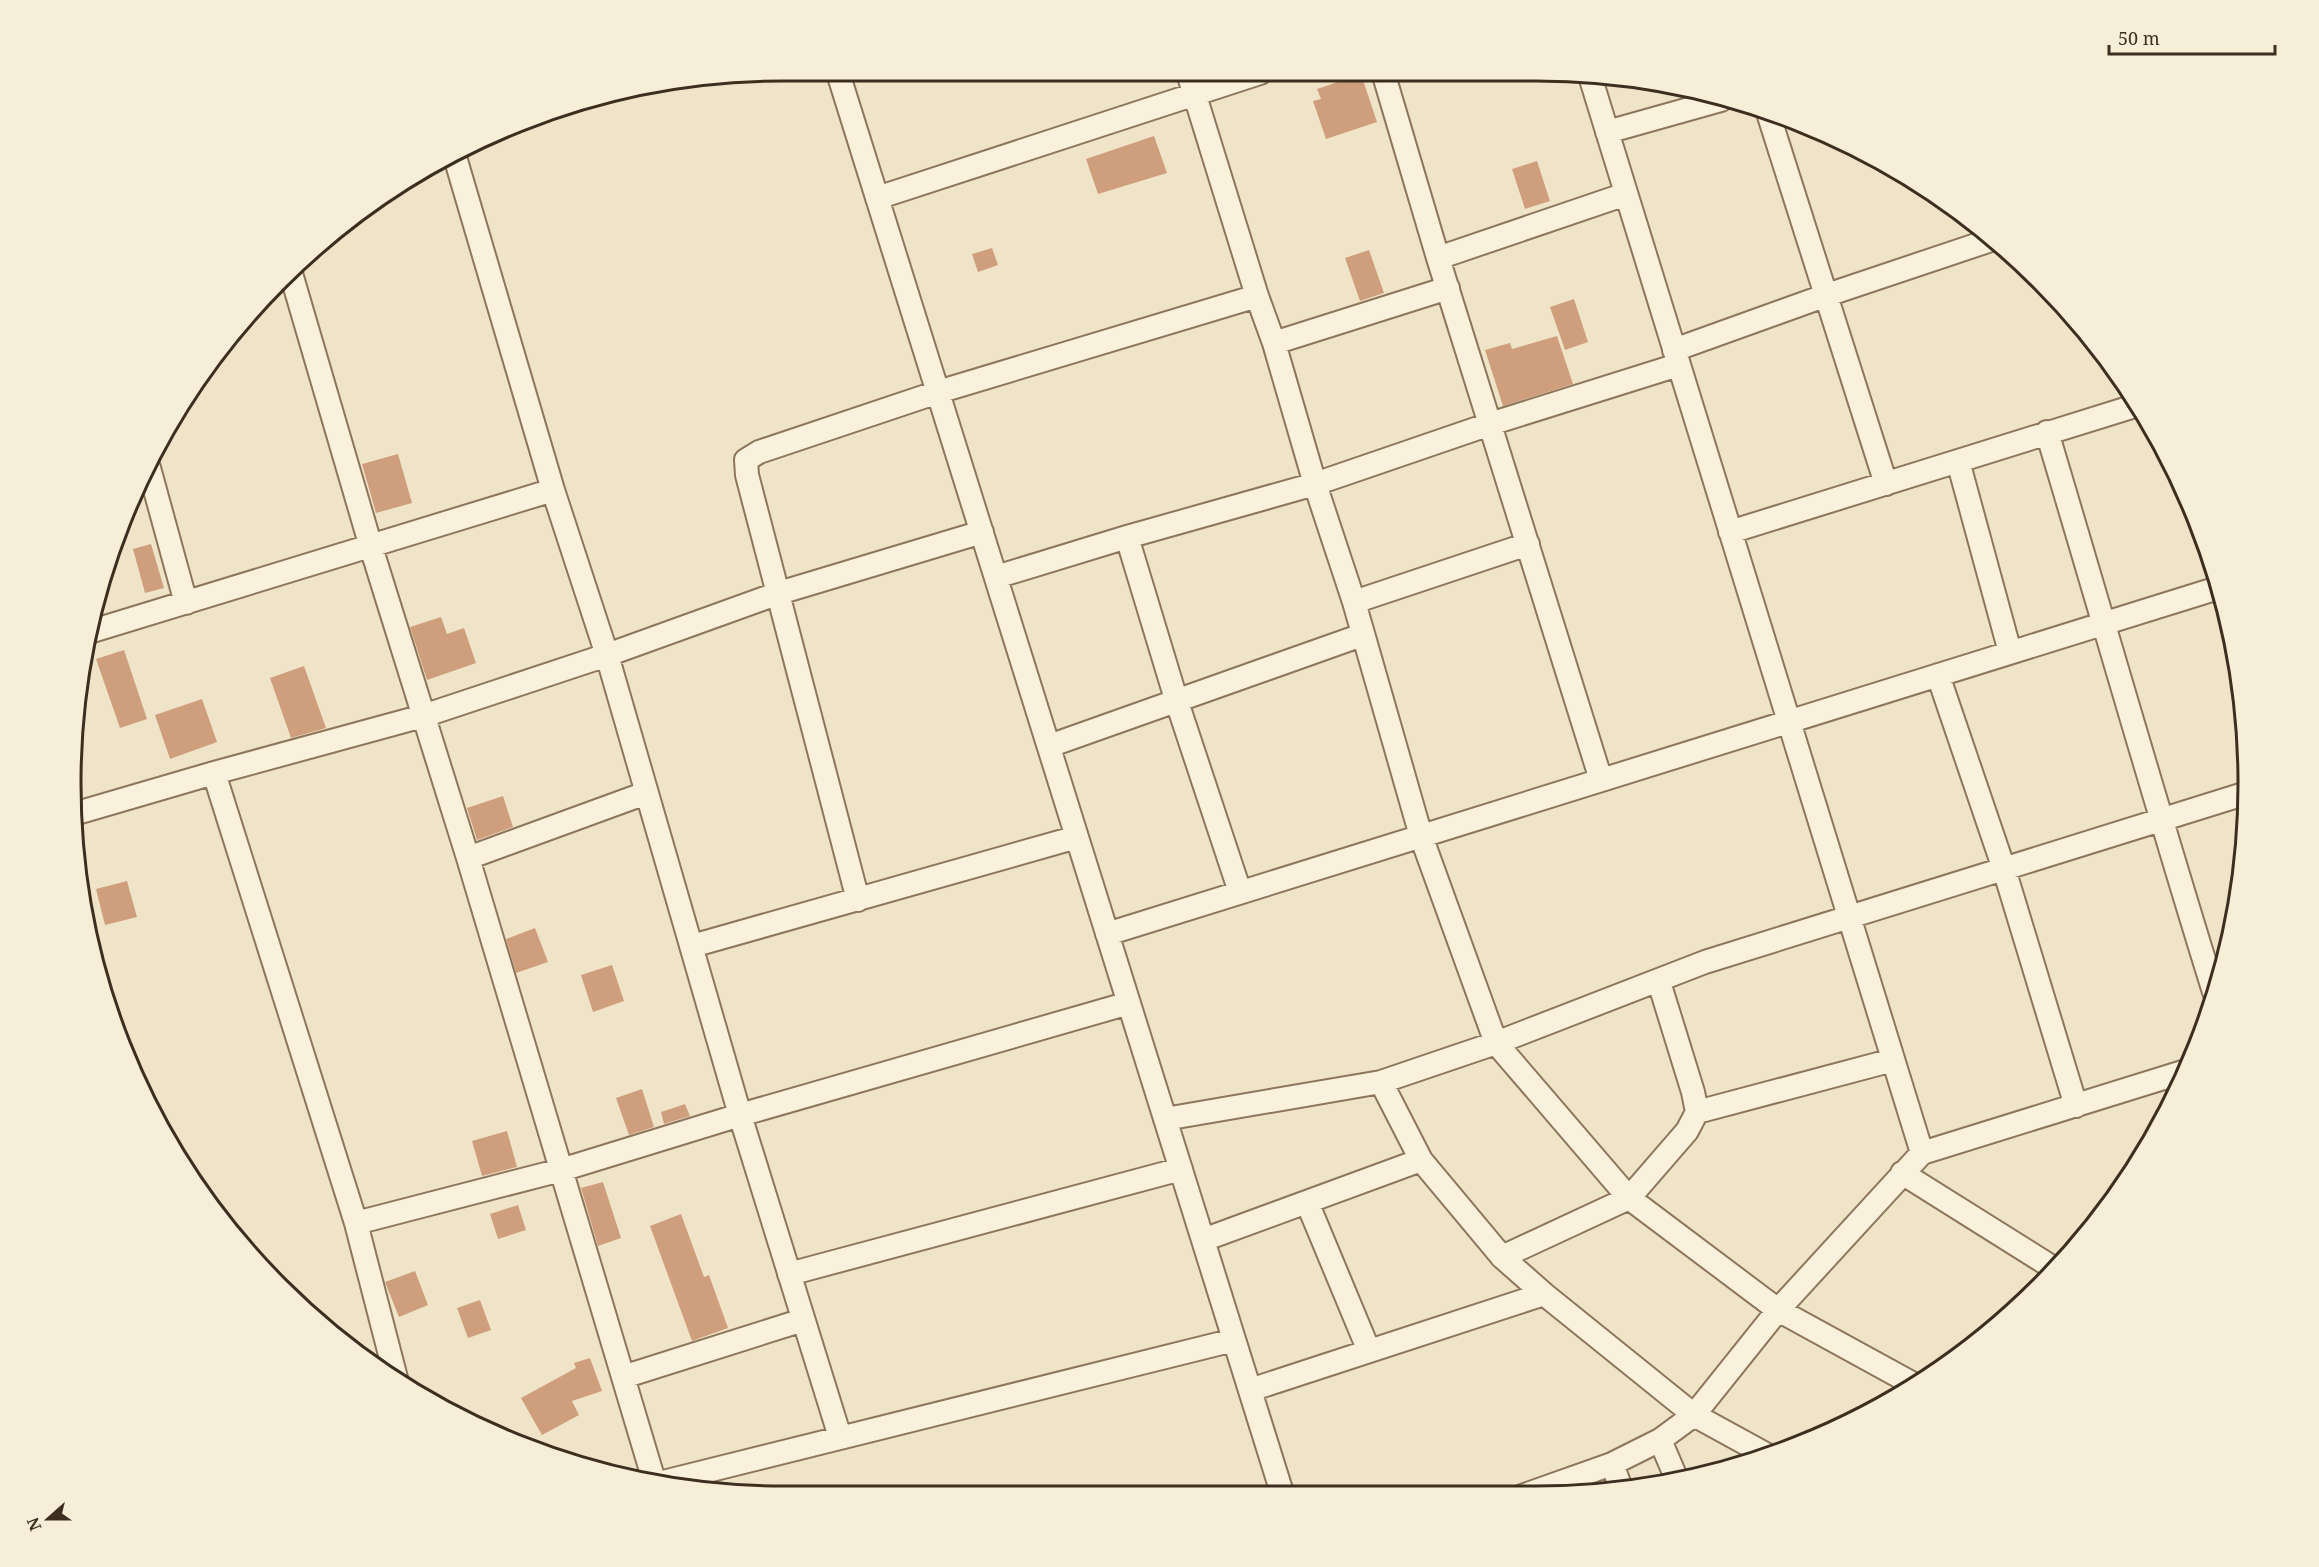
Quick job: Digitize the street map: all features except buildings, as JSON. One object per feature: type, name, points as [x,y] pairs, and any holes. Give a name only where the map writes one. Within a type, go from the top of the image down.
[{"type":"street","points":[[841,81],[1281,1486]]},
{"type":"street","points":[[877,198],[1191,84],[1208,81]]},
{"type":"street","points":[[1386,81],[1438,258],[1601,780]]},
{"type":"street","points":[[1191,84],[1354,602],[1421,836],[1496,1043],[1629,1198],[1778,1310],[1906,1380]]},
{"type":"street","points":[[1592,84],[1922,1154]]},
{"type":"street","points":[[1607,132],[1710,103]]},
{"type":"street","points":[[1770,121],[1886,484]]},
{"type":"street","points":[[456,162],[553,490],[607,655],[740,1115],[840,1437]]},
{"type":"street","points":[[1438,258],[1626,194]]},
{"type":"street","points":[[996,578],[1127,537],[1315,484],[1676,357],[1827,295],[1984,243]]},
{"type":"street","points":[[293,281],[371,547],[468,858],[652,1474]]},
{"type":"street","points":[[1274,343],[1448,288]]},
{"type":"street","points":[[858,900],[747,475],[746,460],[759,452],[938,392],[1257,296]]},
{"type":"street","points":[[1730,532],[2129,408]]},
{"type":"street","points":[[2047,432],[2160,821],[2210,979]]},
{"type":"street","points":[[1958,461],[2010,652]]},
{"type":"street","points":[[151,477],[186,603]]},
{"type":"street","points":[[98,629],[553,490]]},
{"type":"street","points":[[82,811],[423,716],[607,655],[779,593],[982,532]]},
{"type":"street","points":[[1127,537],[1176,699],[1240,892]]},
{"type":"street","points":[[1354,602],[1528,544]]},
{"type":"street","points":[[1107,934],[2211,590]]},
{"type":"street","points":[[1049,746],[1176,699],[1362,635]]},
{"type":"street","points":[[1938,675],[2004,869],[2076,1106]]},
{"type":"street","points":[[214,773],[356,1223],[393,1368]]},
{"type":"street","points":[[468,858],[646,793]]},
{"type":"street","points":[[1165,1119],[1380,1082],[1496,1043],[1706,962],[2237,796]]},
{"type":"street","points":[[692,946],[1077,837]]},
{"type":"street","points":[[1502,1257],[1629,1198],[1687,1131],[1696,1112],[1693,1092],[1659,981]]},
{"type":"street","points":[[356,1223],[561,1170],[740,1115],[1129,1003]]},
{"type":"street","points":[[1696,1112],[1893,1060]]},
{"type":"street","points":[[1554,1485],[1612,1464],[1660,1440],[1694,1415],[1778,1310],[1902,1173],[1922,1154],[2175,1075]]},
{"type":"street","points":[[1380,1082],[1421,1160],[1502,1257],[1544,1294],[1694,1415],[1758,1450]]},
{"type":"street","points":[[1203,1240],[1421,1160]]},
{"type":"street","points":[[789,1274],[1181,1169]]},
{"type":"street","points":[[1902,1173],[2047,1264]]},
{"type":"street","points":[[1307,1202],[1369,1351]]},
{"type":"street","points":[[1250,1390],[1544,1294]]},
{"type":"street","points":[[623,1377],[803,1320]]},
{"type":"street","points":[[679,1478],[1234,1340]]},
{"type":"street","points":[[1660,1440],[1674,1473]]},
{"type":"street","points":[[1612,1464],[1618,1481]]}]
